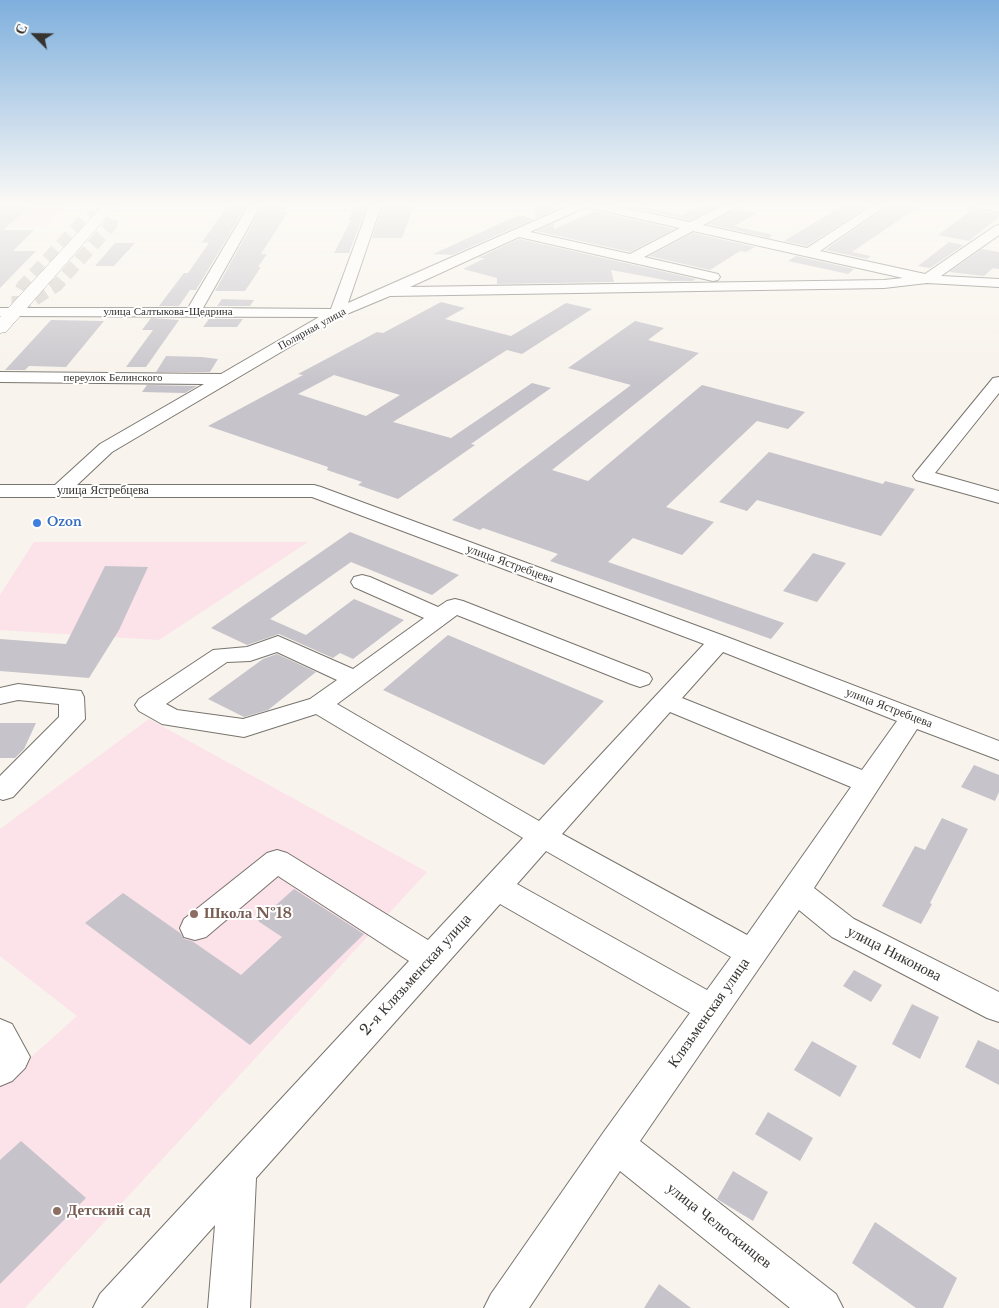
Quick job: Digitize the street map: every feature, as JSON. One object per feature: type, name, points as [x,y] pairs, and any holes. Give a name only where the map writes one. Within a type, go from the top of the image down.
[{"type":"main road","points":[[0,328],[7,312],[53,264]]},
{"type":"street","points":[[193,312],[221,264]]},
{"type":"street","points":[[337,313],[354,264]]},
{"type":"street","name":"Полярная улица","points":[[60,491],[106,448],[337,313],[450,264]]},
{"type":"street","points":[[653,264],[751,286]]},
{"type":"street","points":[[862,264],[927,279],[949,264]]},
{"type":"street","points":[[388,292],[884,284],[927,279],[999,283]]},
{"type":"street","name":"улица Салтыкова-Щедрина","points":[[7,312],[337,313]]},
{"type":"street","name":"переулок Белинского","points":[[0,377],[225,379]]},
{"type":"street","points":[[999,382],[923,476],[999,497]]},
{"type":"street","name":"улица Ястребцева","points":[[0,491],[314,491],[718,642],[999,751]]},
{"type":"street","points":[[362,582],[441,617]]},
{"type":"street","points":[[354,679],[278,643],[250,654],[222,655],[148,705],[171,718],[244,728],[319,705],[455,606],[640,679]]},
{"type":"street","name":"2-я Клязьменская улица","points":[[114,1308],[718,642]]},
{"type":"street","points":[[0,696],[18,692],[72,697],[72,719],[3,790]]},
{"type":"street","points":[[665,702],[868,783]]},
{"type":"street","points":[[319,705],[542,836],[752,953]]},
{"type":"street","name":"Клязьменская улица","points":[[506,1308],[616,1145],[796,891],[912,717]]},
{"type":"street","points":[[196,928],[277,861],[431,958]]},
{"type":"street","points":[[496,887],[712,1009]]},
{"type":"street","name":"улица Никонова","points":[[796,891],[843,928],[999,1008]]},
{"type":"street","points":[[0,1034],[13,1057],[0,1070]]},
{"type":"street","name":"улица Челюскинцев","points":[[616,1145],[822,1308]]},
{"type":"street","points":[[229,1308],[238,1172]]},
{"type":"shaded area","points":[[34,542],[308,542],[159,640],[0,630],[0,595]]},
{"type":"shaded area","name":"Школа №18","points":[[149,719],[427,872],[25,1308],[0,1308],[0,1085],[77,1016],[0,956],[0,829]]},
{"type":"building","points":[[0,264],[23,264],[0,288]]},
{"type":"building","points":[[97,264],[116,264],[114,266],[95,266]]},
{"type":"building","points":[[194,264],[212,264],[196,290],[190,290],[179,306],[159,306],[184,273],[188,273]]},
{"type":"building","points":[[230,264],[260,264],[258,267],[261,267],[245,291],[215,291]]},
{"type":"building","points":[[473,264],[630,264],[696,279],[693,281],[670,281],[611,270],[614,282],[497,284],[497,278],[463,269]]},
{"type":"building","points":[[684,264],[719,264],[710,270]]},
{"type":"building","points":[[802,264],[832,264],[854,269],[848,274]]},
{"type":"building","points":[[921,264],[936,264],[930,268],[918,266]]},
{"type":"building","points":[[960,264],[999,264],[999,269],[993,268],[984,276],[949,272]]},
{"type":"building","points":[[222,299],[254,300],[250,306],[217,306]]},
{"type":"building","points":[[441,302],[465,308],[445,319],[511,336],[566,303],[592,309],[522,354],[507,350],[393,422],[451,438],[532,383],[551,388],[471,444],[475,445],[398,499],[358,485],[362,482],[327,470],[328,467],[208,426],[303,375],[298,374],[377,332],[383,333]],"holes":[[[334,375],[400,395],[366,416],[298,394]]]},
{"type":"building","points":[[151,318],[179,320],[146,367],[126,367],[153,330],[142,330]]},
{"type":"building","points":[[209,319],[243,319],[237,327],[203,327]]},
{"type":"building","points":[[51,320],[104,321],[66,367],[29,366],[25,370],[5,370]]},
{"type":"building","points":[[635,321],[664,328],[648,340],[699,353],[552,470],[588,481],[702,385],[805,412],[788,429],[757,421],[666,507],[714,522],[682,555],[633,538],[608,562],[784,623],[771,639],[550,561],[558,554],[483,528],[480,530],[452,520],[631,385],[568,368]]},
{"type":"building","points":[[166,356],[218,359],[210,372],[156,372]]},
{"type":"building","points":[[147,385],[197,386],[185,393],[142,392]]},
{"type":"building","points":[[769,452],[883,484],[885,481],[915,489],[881,536],[757,500],[747,511],[719,502]]},
{"type":"building","points":[[350,532],[459,575],[432,595],[351,562],[270,619],[306,635],[354,599],[404,620],[353,659],[340,653],[333,658],[279,634],[247,645],[211,628]]},
{"type":"building","points":[[813,553],[846,563],[817,602],[783,591]]},
{"type":"building","points":[[105,566],[148,567],[119,630],[89,678],[0,671],[0,639],[66,644]]},
{"type":"building","points":[[448,635],[604,701],[544,765],[383,690]]},
{"type":"building","points":[[277,654],[316,672],[268,710],[244,717],[208,699],[263,659]]},
{"type":"building","points":[[0,723],[36,723],[24,749],[15,758],[0,758]]},
{"type":"building","points":[[974,765],[999,775],[999,792],[995,801],[961,787]]},
{"type":"building","points":[[942,818],[968,829],[921,924],[882,906],[915,846],[925,850]]},
{"type":"building","points":[[294,889],[364,934],[250,1045],[85,923],[123,893],[180,933],[184,939],[192,941],[241,975],[282,937],[258,921]]},
{"type":"building","points":[[854,970],[882,985],[871,1002],[843,986]]},
{"type":"building","points":[[912,1004],[939,1017],[920,1059],[892,1044]]},
{"type":"building","points":[[978,1040],[999,1050],[999,1085],[965,1067]]},
{"type":"building","points":[[812,1041],[857,1066],[840,1097],[794,1070]]},
{"type":"building","points":[[768,1112],[813,1138],[800,1161],[755,1134]]},
{"type":"building","points":[[21,1141],[86,1198],[0,1284],[0,1160]]},
{"type":"building","points":[[733,1171],[768,1192],[753,1221],[717,1199]]},
{"type":"building","points":[[875,1222],[957,1278],[943,1308],[916,1308],[852,1263]]},
{"type":"building","points":[[659,1284],[691,1308],[644,1308]]},
{"type":"tunnel","points":[[43,264],[23,286],[18,295],[18,304],[15,312],[57,285],[76,264]]},
{"type":"place","name":"Ozon","points":[[37,523]]},
{"type":"place","name":"Школа №18","points":[[194,914]]},
{"type":"place","name":"Детский сад","points":[[57,1211]]}]
